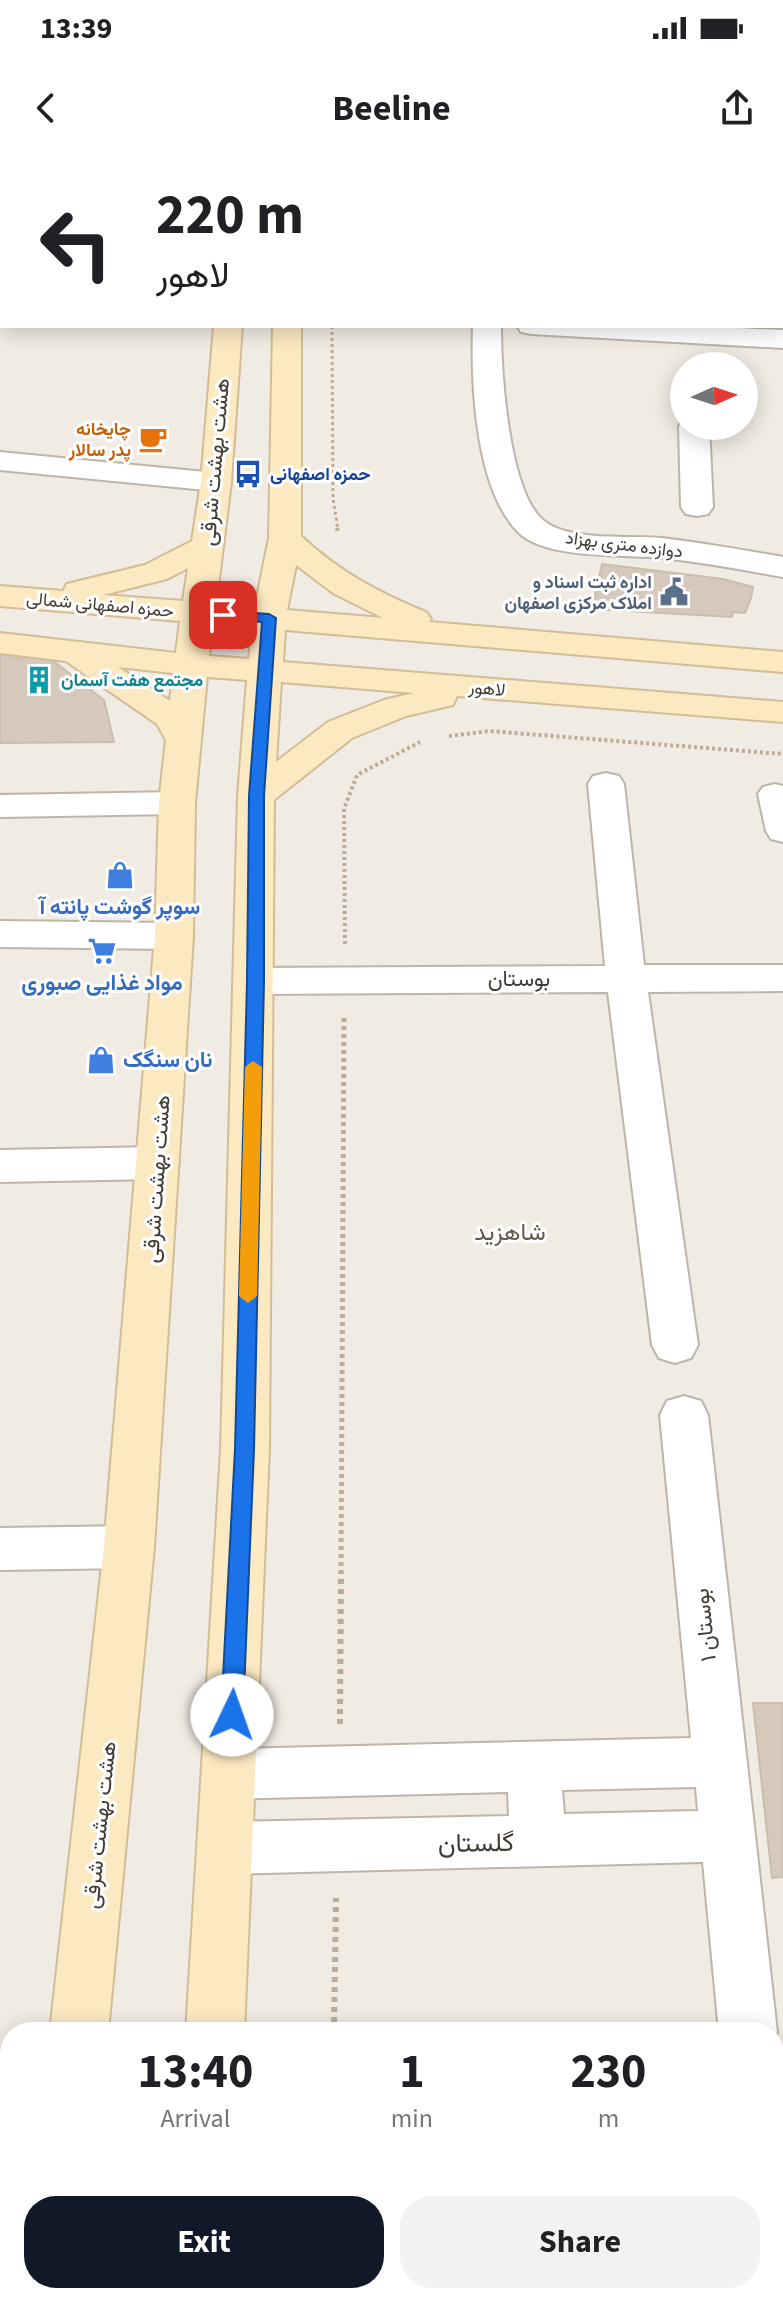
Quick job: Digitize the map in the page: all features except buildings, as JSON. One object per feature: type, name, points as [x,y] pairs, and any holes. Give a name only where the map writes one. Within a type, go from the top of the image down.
[{"type":"main road","name":"هشت بهشت شرقی","points":[[80,2022],[129,1547],[174,936],[177,803],[191,665],[216,482],[228,328]]},
{"type":"main road","points":[[216,2022],[245,1449],[256,796],[269,618],[285,538],[287,328]]},
{"type":"main road","points":[[285,538],[319,572],[363,599],[457,636]]},
{"type":"main road","points":[[13,597],[88,589],[142,576],[208,545]]},
{"type":"main road","name":"حمزه اصفهانی شمالی","points":[[13,597],[199,613]]},
{"type":"main road","points":[[199,613],[783,662]]},
{"type":"main road","points":[[0,643],[191,665]]},
{"type":"main road","points":[[581,646],[583,696]]},
{"type":"main road","points":[[71,652],[172,718],[183,740]]},
{"type":"main road","name":"لاهور","points":[[191,665],[783,712]]},
{"type":"main road","points":[[256,796],[340,730],[396,707],[487,689]]},
{"type":"street","name":"دوازده متری بهزاد","points":[[487,328],[486,370],[506,478],[516,508],[531,528],[574,540],[662,548],[783,567]]},
{"type":"street","points":[[611,328],[691,330],[783,339]]},
{"type":"street","points":[[691,330],[692,352]]},
{"type":"street","points":[[695,440],[697,507]]},
{"type":"street","points":[[0,461],[216,482]]},
{"type":"street","points":[[606,784],[626,978],[675,1345]]},
{"type":"street","points":[[775,794],[783,831]]},
{"type":"street","points":[[0,806],[177,803]]},
{"type":"street","points":[[0,934],[174,936]]},
{"type":"street","name":"بوستان","points":[[255,981],[783,978]]},
{"type":"street","points":[[0,1166],[158,1163]]},
{"type":"street","name":"بوستان ۱","points":[[684,1415],[747,2022]]},
{"type":"street","points":[[0,1549],[129,1547]]},
{"type":"street","points":[[229,1774],[720,1762]]},
{"type":"street","points":[[534,1767],[538,1842]]},
{"type":"street","name":"گلستان","points":[[225,1848],[726,1836]]},
{"type":"path","points":[[332,328],[333,498],[339,539]]},
{"type":"path","points":[[438,737],[489,731],[783,754]]},
{"type":"path","points":[[340,1771],[344,809],[357,775],[425,739]]},
{"type":"path","points":[[334,2022],[337,1846]]},
{"type":"slow traffic","points":[[248,1296],[253,1067]]},
{"type":"place","name":"چایخانه پدر سالار","points":[[153,439]]},
{"type":"place","name":"حمزه اصفهانی","points":[[248,474]]},
{"type":"place","name":"اداره ثبت اسناد و املاک مرکزی اصفهان","points":[[674,592]]},
{"type":"place","name":"مجتمع هفت آسمان","points":[[39,680]]},
{"type":"place","name":"سوپر گوشت پانته آ","points":[[120,875]]},
{"type":"place","name":"مواد غذایی صبوری","points":[[102,951]]},
{"type":"place","name":"نان سنگک","points":[[101,1060]]},
{"type":"district","name":"شاهزید","points":[[510,1232]]},
{"type":"route","points":[[223,615],[269,618],[256,796],[245,1449],[232,1715]]}]
